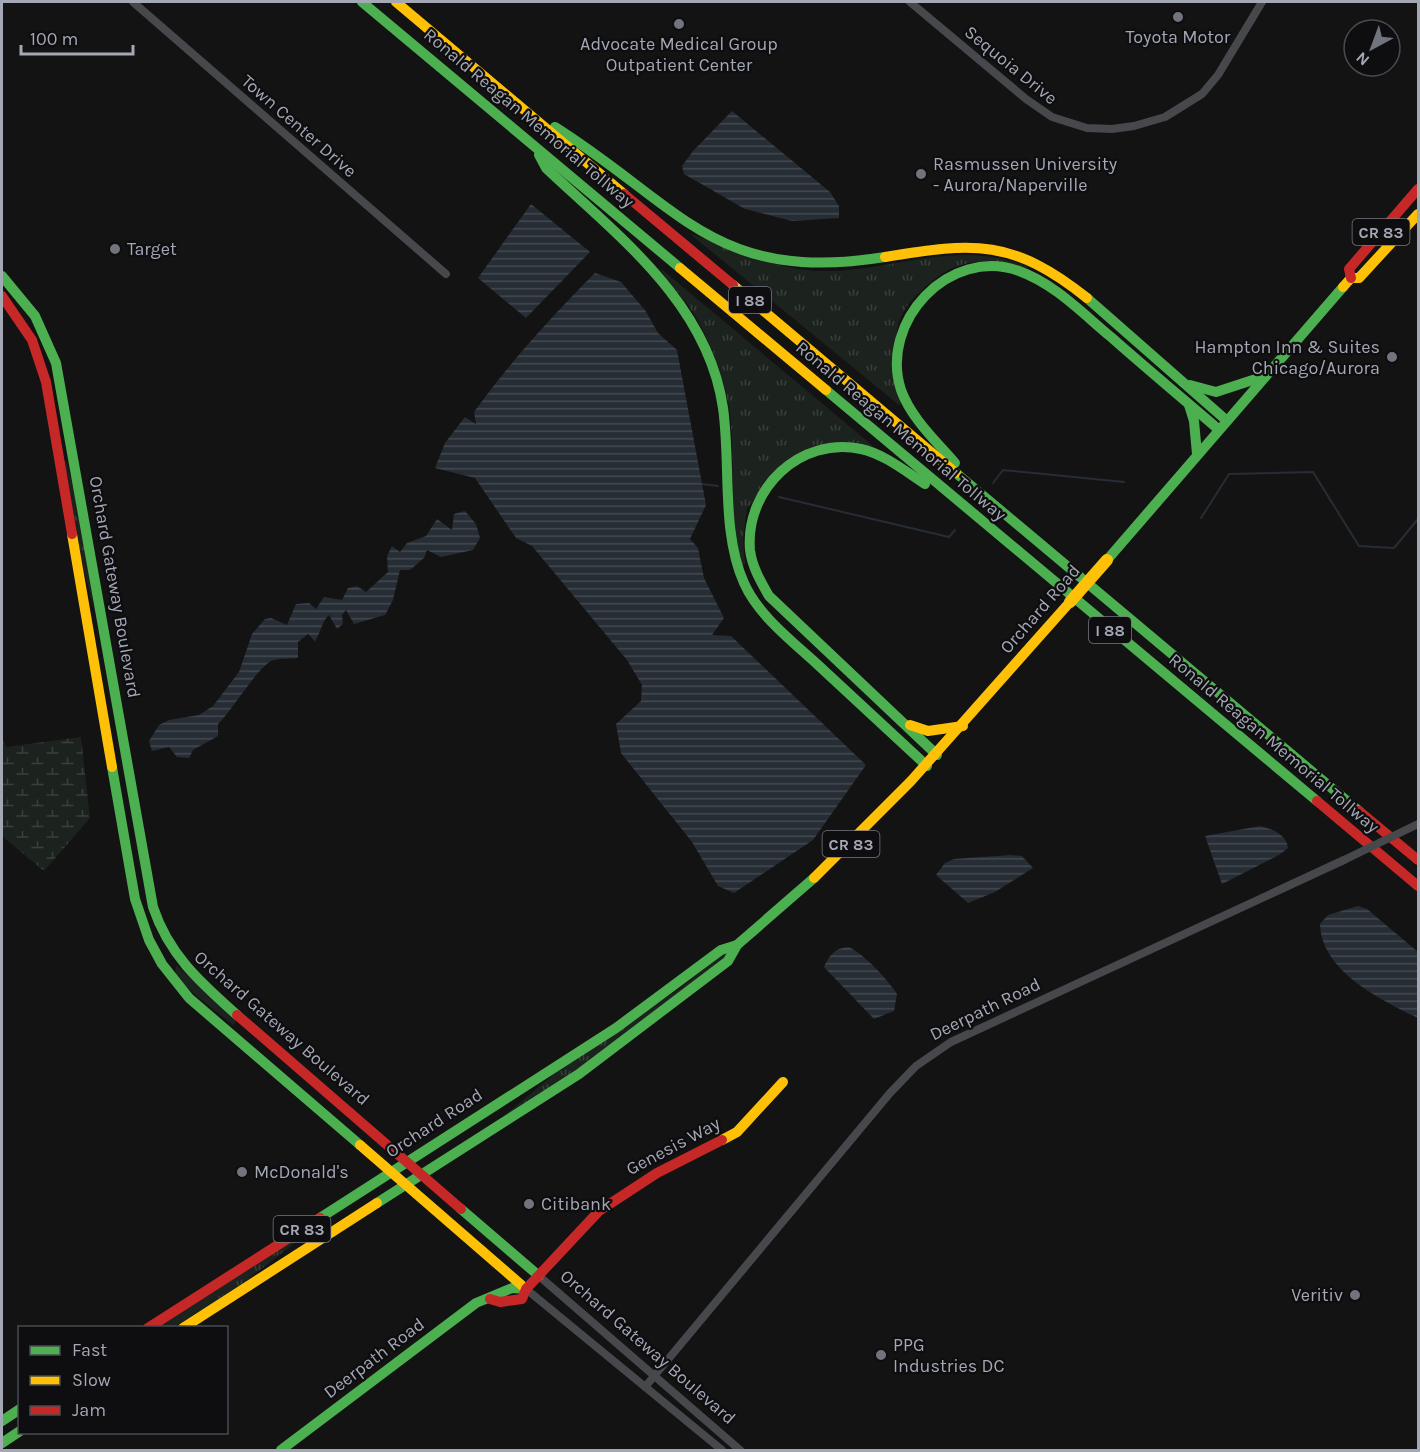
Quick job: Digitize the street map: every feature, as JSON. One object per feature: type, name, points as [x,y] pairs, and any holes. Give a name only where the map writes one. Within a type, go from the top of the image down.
[{"type":"main road","name":"Ronald Reagan Memorial Tollway","points":[[362,2],[1419,886]]},
{"type":"main road","name":"Ronald Reagan Memorial Tollway","points":[[396,2],[1419,860]]},
{"type":"main road","points":[[527,111],[572,137],[658,206],[716,240],[756,255],[796,262],[847,264],[964,246],[999,249],[1029,259],[1070,282],[1186,383],[1222,425]]},
{"type":"main road","points":[[533,145],[546,168],[663,281],[700,338],[723,407],[729,525],[734,557],[753,600],[797,646],[927,766]]},
{"type":"main road","name":"Orchard Road","points":[[1351,278],[1349,268],[1419,189]]},
{"type":"main road","name":"Orchard Road","points":[[186,1326],[579,1074],[728,961],[737,945],[831,863],[927,766],[1351,278],[1359,278],[1419,214]]},
{"type":"main road","points":[[975,488],[907,403],[898,369],[898,343],[906,319],[927,291],[954,274],[978,268],[1006,268],[1022,272],[1053,288],[1189,405],[1222,425]]},
{"type":"main road","name":"Orchard Gateway Boulevard","points":[[2,276],[25,302],[40,324],[51,348],[60,379],[149,894],[161,933],[171,952],[198,981],[539,1276]]},
{"type":"main road","name":"Orchard Gateway Boulevard","points":[[2,296],[32,340],[46,382],[135,899],[147,940],[164,969],[189,998],[526,1289]]},
{"type":"main road","points":[[1186,383],[1216,393],[1265,376]]},
{"type":"main road","points":[[1189,405],[1194,421],[1197,454]]},
{"type":"main road","points":[[937,755],[769,596],[758,578],[750,549],[750,527],[755,508],[765,487],[791,461],[817,450],[844,447],[876,455],[970,512]]},
{"type":"main road","points":[[904,723],[928,731],[963,726]]},
{"type":"main road","name":"Orchard Road","points":[[151,1326],[616,1028],[721,950],[737,945]]},
{"type":"main road","name":"Genesis Way","points":[[526,1289],[599,1211],[657,1173],[738,1132],[783,1082]]},
{"type":"main road","name":"Deerpath Road","points":[[281,1450],[476,1303],[512,1288],[526,1289]]},
{"type":"main road","points":[[2,1421],[18,1410]]},
{"type":"main road","points":[[2,1443],[18,1432]]},
{"type":"street","name":"Town Center Drive","points":[[133,2],[446,274]]},
{"type":"street","name":"Sequoia Drive","points":[[910,2],[1026,99],[1052,117],[1087,128],[1112,129],[1134,126],[1165,117],[1202,93],[1218,75],[1262,2]]},
{"type":"street","name":"Deerpath Road","points":[[645,1387],[890,1094],[916,1066],[951,1042],[1419,825]]},
{"type":"street","name":"Orchard Gateway Boulevard","points":[[539,1276],[740,1450]]},
{"type":"street","name":"Orchard Gateway Boulevard","points":[[526,1289],[722,1450]]},
{"type":"green space","points":[[689,233],[754,257],[803,270],[848,270],[924,258],[974,255],[1000,258],[1027,266],[1027,268],[982,262],[958,266],[935,279],[914,298],[901,316],[897,332],[901,404],[899,405]]},
{"type":"green space","points":[[659,267],[873,446],[815,445],[747,508],[743,540],[745,564],[743,565],[733,509],[732,433],[725,388],[711,347],[699,322]]},
{"type":"green space","points":[[64,461],[66,461],[77,500],[94,609],[84,571]]},
{"type":"green space","points":[[81,737],[90,818],[44,871],[2,836],[2,738],[6,747]]},
{"type":"green space","points":[[727,951],[729,954],[576,1071],[505,1115],[560,1069],[679,989]]},
{"type":"green space","points":[[176,965],[237,1021],[233,1025],[188,989],[175,975]]},
{"type":"green space","points":[[303,1234],[304,1236],[243,1283],[176,1326],[159,1326]]},
{"type":"shaded area","points":[[732,111],[830,192],[839,206],[839,218],[792,221],[745,209],[684,174],[682,166],[693,151]]},
{"type":"shaded area","points":[[531,204],[590,252],[526,318],[478,278]]},
{"type":"shaded area","points":[[595,273],[621,282],[645,310],[658,333],[677,350],[706,505],[690,539],[698,548],[704,578],[724,618],[712,635],[731,636],[866,765],[813,840],[734,893],[718,886],[692,842],[621,753],[616,724],[641,701],[642,685],[627,660],[532,546],[516,538],[475,478],[435,468],[445,443],[465,417],[476,424],[474,412],[502,375]]},
{"type":"shaded area","points":[[465,511],[476,524],[480,538],[473,550],[441,557],[427,550],[424,558],[410,570],[400,570],[393,600],[385,615],[354,624],[346,610],[342,615],[343,624],[337,629],[329,615],[315,641],[308,634],[298,642],[298,658],[274,660],[261,670],[218,724],[218,736],[193,750],[189,758],[177,757],[169,747],[152,751],[149,741],[159,725],[169,720],[199,715],[213,706],[239,672],[252,634],[265,619],[271,618],[287,625],[296,604],[309,603],[316,609],[324,597],[342,600],[348,588],[357,586],[366,592],[388,572],[387,556],[392,546],[400,552],[407,543],[426,536],[437,519],[452,530],[454,514]]},
{"type":"shaded area","points":[[1260,826],[1281,836],[1288,848],[1279,855],[1222,884],[1205,836]]},
{"type":"shaded area","points":[[1022,856],[1033,868],[995,892],[968,903],[936,875],[945,863],[954,859]]},
{"type":"shaded area","points":[[1358,906],[1367,909],[1418,952],[1418,1018],[1371,993],[1342,970],[1331,956],[1323,941],[1320,924],[1328,915]]},
{"type":"shaded area","points":[[849,947],[888,981],[897,994],[894,1011],[874,1019],[824,967],[833,953]]},
{"type":"waterway","points":[[993,483],[1003,470],[1124,482]]},
{"type":"waterway","points":[[1201,518],[1229,474],[1313,472],[1359,546],[1394,548],[1418,519]]},
{"type":"waterway","points":[[702,484],[718,486]]},
{"type":"waterway","points":[[779,497],[949,537],[955,530]]},
{"type":"traffic: fast","points":[[362,2],[680,268]]},
{"type":"traffic: fast","points":[[555,127],[671,211],[704,232],[740,249],[780,259],[827,262],[885,257]]},
{"type":"traffic: fast","points":[[539,155],[546,168],[602,219],[656,274],[679,304],[699,336],[714,370],[723,408],[732,542],[737,563],[750,595],[776,627],[927,766]]},
{"type":"traffic: fast","points":[[955,463],[925,429],[905,400],[897,364],[900,339],[910,316],[925,296],[945,280],[968,269],[993,266],[1019,271],[1044,283],[1079,309],[1218,429]]},
{"type":"traffic: fast","points":[[2,276],[35,316],[56,363],[153,907],[168,939],[187,967],[237,1015]]},
{"type":"traffic: fast","points":[[1107,560],[1343,287]]},
{"type":"traffic: fast","points":[[1087,298],[1226,420]]},
{"type":"traffic: fast","points":[[1190,385],[1216,392],[1265,376]]},
{"type":"traffic: fast","points":[[826,390],[1317,801]]},
{"type":"traffic: fast","points":[[1189,405],[1194,421],[1197,454]]},
{"type":"traffic: fast","points":[[925,484],[870,451],[839,447],[817,451],[798,459],[781,472],[767,488],[757,507],[751,528],[750,550],[755,568],[769,596],[937,755]]},
{"type":"traffic: fast","points":[[956,473],[1359,811]]},
{"type":"traffic: fast","points":[[112,767],[135,899],[149,940],[162,964],[189,998],[360,1145]]},
{"type":"traffic: fast","points":[[377,1203],[579,1074],[728,961],[737,945],[814,878]]},
{"type":"traffic: fast","points":[[320,1218],[616,1028],[721,950],[737,945]]},
{"type":"traffic: fast","points":[[461,1209],[539,1276]]},
{"type":"traffic: fast","points":[[281,1450],[476,1303],[512,1288],[526,1289]]},
{"type":"traffic: fast","points":[[2,1421],[18,1410]]},
{"type":"traffic: fast","points":[[2,1443],[18,1432]]},
{"type":"traffic: slow","points":[[396,2],[624,194]]},
{"type":"traffic: slow","points":[[1343,287],[1351,278],[1359,278],[1418,214]]},
{"type":"traffic: slow","points":[[885,257],[944,249],[992,250],[1014,255],[1037,265],[1087,298]]},
{"type":"traffic: slow","points":[[680,268],[826,390]]},
{"type":"traffic: slow","points":[[733,285],[956,473]]},
{"type":"traffic: slow","points":[[72,534],[112,767]]},
{"type":"traffic: slow","points":[[1070,602],[1107,560]]},
{"type":"traffic: slow","points":[[814,878],[911,781],[1070,602]]},
{"type":"traffic: slow","points":[[910,725],[928,731],[963,726]]},
{"type":"traffic: slow","points":[[722,1140],[737,1132],[783,1082]]},
{"type":"traffic: slow","points":[[360,1145],[526,1289]]},
{"type":"traffic: slow","points":[[186,1326],[377,1203]]},
{"type":"traffic: jam","points":[[1351,278],[1349,269],[1418,189]]},
{"type":"traffic: jam","points":[[624,194],[733,285]]},
{"type":"traffic: jam","points":[[2,296],[32,340],[46,382],[72,534]]},
{"type":"traffic: jam","points":[[1317,801],[1418,886]]},
{"type":"traffic: jam","points":[[1359,811],[1418,860]]},
{"type":"traffic: jam","points":[[237,1015],[461,1209]]},
{"type":"traffic: jam","points":[[490,1299],[500,1302],[522,1299],[526,1289],[599,1211],[657,1173],[722,1140]]},
{"type":"traffic: jam","points":[[151,1326],[320,1218]]},
{"type":"place","name":"Toyota Motor","points":[[1178,17]]},
{"type":"place","name":"Advocate Medical Group Outpatient Center","points":[[679,24]]},
{"type":"place","name":"Rasmussen University - Aurora/Naperville","points":[[921,174]]},
{"type":"place","name":"Target","points":[[115,249]]},
{"type":"place","name":"Hampton Inn & Suites Chicago/Aurora","points":[[1392,357]]},
{"type":"place","name":"McDonald's","points":[[242,1172]]},
{"type":"place","name":"Citibank","points":[[529,1204]]},
{"type":"place","name":"Veritiv","points":[[1355,1295]]},
{"type":"place","name":"PPG Industries DC","points":[[881,1355]]}]
